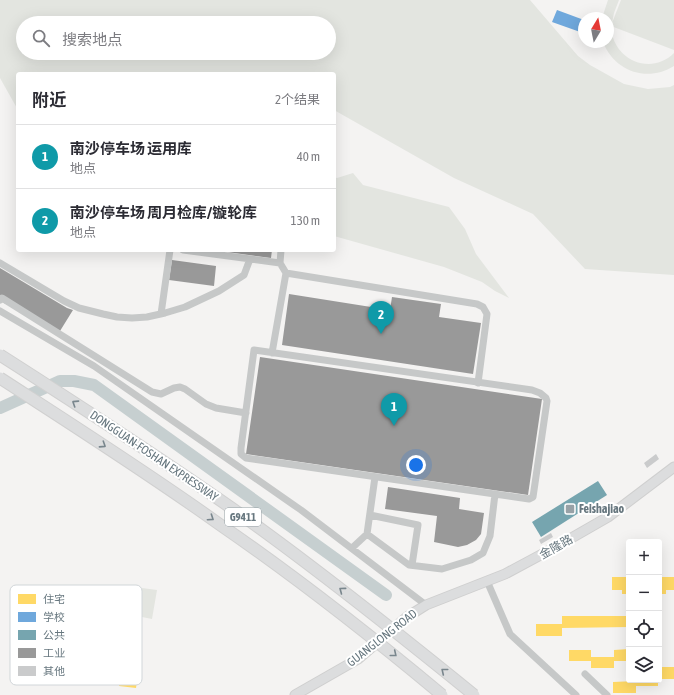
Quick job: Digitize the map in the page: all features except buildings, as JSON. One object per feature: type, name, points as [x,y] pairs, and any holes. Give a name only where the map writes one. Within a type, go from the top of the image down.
[{"type":"highway","name":"DONGGUAN-FOSHAN EXPRESSWAY","points":[[0,355],[120,432],[247,519],[367,609],[474,695]]},
{"type":"highway","name":"DONGGUAN-FOSHAN EXPRESSWAY","points":[[0,378],[117,454],[220,524],[321,597],[442,695]]},
{"type":"main road","name":"金隆路","points":[[426,605],[505,574],[561,544],[608,517],[674,467]]},
{"type":"main road","name":"GUANGLONG ROAD","points":[[295,695],[358,659],[407,617],[426,605]]},
{"type":"street","points":[[161,314],[170,252]]},
{"type":"street","points":[[204,252],[280,263]]},
{"type":"street","points":[[272,353],[286,273],[280,263],[282,252]]},
{"type":"street","points":[[0,263],[64,301],[84,310],[117,317],[147,317],[185,307],[219,291],[244,275],[250,259]]},
{"type":"street","points":[[286,273],[477,304],[483,307],[487,314],[478,383]]},
{"type":"street","points":[[0,300],[2,298],[152,392],[161,394],[180,387],[206,404],[216,408],[246,413]]},
{"type":"street","points":[[0,311],[94,366],[301,510],[426,605]]},
{"type":"street","points":[[254,350],[272,353],[532,390],[540,393],[546,398],[546,404],[533,497],[529,499],[246,458],[241,454],[241,448],[254,350]]},
{"type":"street","points":[[352,548],[367,534],[375,477]]},
{"type":"street","points":[[367,534],[409,565],[442,569],[471,560],[482,552],[490,536],[495,494]]},
{"type":"street","points":[[370,515],[418,525],[412,565]]},
{"type":"street","points":[[487,581],[510,634],[576,695]]},
{"type":"street","points":[[585,674],[607,695]]},
{"type":"shaded area","points":[[0,0],[530,0],[578,56],[590,65],[624,84],[648,89],[670,87],[674,85],[674,275],[585,269],[533,214],[454,178],[336,111],[336,72],[16,72],[16,106],[0,78]]},
{"type":"shaded area","points":[[608,0],[619,0],[614,13],[604,12]]},
{"type":"shaded area","points":[[621,0],[674,0],[674,50],[614,27],[614,18]]},
{"type":"shaded area","points":[[614,40],[618,48],[625,55],[634,61],[644,64],[654,64],[664,60],[674,53],[674,66],[653,74],[643,74],[623,67],[606,48],[614,48]]},
{"type":"shaded area","points":[[353,173],[363,185],[449,207],[465,229],[476,254],[509,298],[482,282],[444,267],[336,237],[337,178]]},
{"type":"shaded area","points":[[142,588],[157,590],[152,619],[142,617]]},
{"type":"waterway","points":[[0,408],[60,381],[74,381],[94,385],[386,595]]},
{"type":"place","name":"南沙停车场 周月检库/镟轮库","points":[[381,334]]},
{"type":"place","name":"南沙停车场 运用库","points":[[394,426]]},
{"type":"place","name":"Feishajiao","points":[[570,509]]}]
